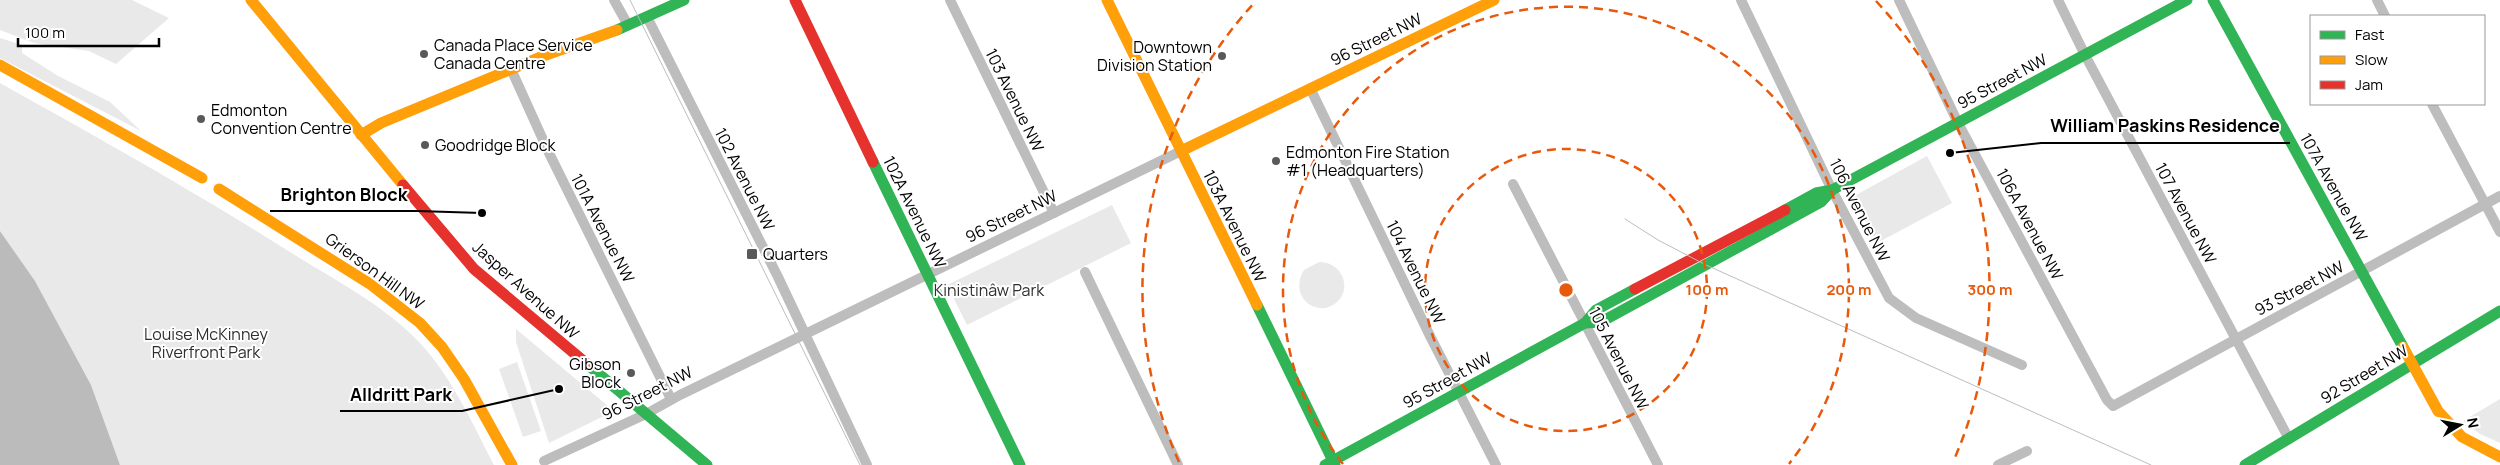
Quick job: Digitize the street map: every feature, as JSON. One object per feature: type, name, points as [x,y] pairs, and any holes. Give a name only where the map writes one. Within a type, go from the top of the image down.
[{"type":"street","name":"Jasper Avenue NW","points":[[251,0],[474,269],[707,465]]},
{"type":"street","points":[[614,0],[628,25]]},
{"type":"street","points":[[361,135],[381,123],[511,69],[628,25],[684,0]]},
{"type":"street","name":"102A Avenue NW","points":[[795,0],[1020,465]]},
{"type":"street","name":"103 Avenue NW","points":[[950,0],[1054,213]]},
{"type":"street","name":"103A Avenue NW","points":[[1107,0],[1331,464]]},
{"type":"street","name":"96 Street NW","points":[[544,461],[646,414],[671,399],[1494,0]]},
{"type":"street","name":"106 Avenue NW","points":[[1741,0],[1832,190],[1888,298],[1916,318],[2022,365]]},
{"type":"street","name":"106A Avenue NW","points":[[1899,0],[1958,123],[2107,400],[2113,406]]},
{"type":"street","name":"107 Avenue NW","points":[[2058,0],[2085,55],[2289,439]]},
{"type":"street","name":"95 Street NW","points":[[1331,464],[1585,323],[1596,310],[1631,291],[1816,193],[1832,190],[2187,0]]},
{"type":"street","name":"107A Avenue NW","points":[[2213,0],[2438,411],[2448,424],[2470,442],[2500,457]]},
{"type":"street","points":[[2376,0],[2384,15]]},
{"type":"street","name":"102 Avenue NW","points":[[647,17],[805,334],[867,465]]},
{"type":"street","points":[[0,64],[202,178]]},
{"type":"street","name":"101A Avenue NW","points":[[511,69],[549,153],[671,399]]},
{"type":"street","name":"104 Avenue NW","points":[[1311,90],[1496,465]]},
{"type":"street","points":[[2433,105],[2500,232]]},
{"type":"street","name":"105 Avenue NW","points":[[1513,184],[1658,465]]},
{"type":"street","name":"Grierson Hill NW","points":[[218,189],[322,252],[407,310],[430,333],[451,360],[488,420],[512,465]]},
{"type":"street","name":"93 Street NW","points":[[2113,406],[2500,196]]},
{"type":"street","points":[[1085,272],[1178,465]]},
{"type":"street","name":"92 Street NW","points":[[2245,465],[2500,311]]},
{"type":"street","points":[[684,446],[695,465]]},
{"type":"street","points":[[1998,465],[2027,451]]},
{"type":"green space","points":[[0,0],[132,0],[169,18],[116,64],[89,51],[34,43],[0,30]]},
{"type":"green space","points":[[0,38],[22,45],[22,53],[58,76],[110,102],[141,131],[0,58]]},
{"type":"green space","name":"Louise McKinney Riverfront Park","points":[[0,83],[219,208],[384,311],[412,335],[437,364],[468,414],[494,465],[120,465],[91,385],[35,281],[0,231]]},
{"type":"green space","points":[[1927,156],[1952,203],[1877,243],[1854,200],[1856,195]]},
{"type":"green space","name":"Kinistinâw Park","points":[[1112,205],[1131,243],[967,325],[947,285]]},
{"type":"green space","points":[[1319,262],[1336,268],[1344,282],[1341,297],[1326,308],[1312,306],[1302,297],[1300,291],[1299,284],[1304,270]]},
{"type":"green space","points":[[516,329],[614,411],[549,443],[516,342]]},
{"type":"green space","points":[[517,362],[541,431],[523,437],[499,369]]},
{"type":"green space","points":[[2500,399],[2500,443],[2480,434],[2463,421]]},
{"type":"shaded area","points":[[0,231],[35,281],[91,385],[120,465],[0,465]]},
{"type":"tram line","points":[[630,0],[860,465]]},
{"type":"tram line","points":[[1625,219],[1658,240],[1706,265],[2151,465]]},
{"type":"traffic: fast","points":[[617,30],[684,0]]},
{"type":"traffic: fast","points":[[1785,210],[1816,193],[1832,190],[2187,0]]},
{"type":"traffic: fast","points":[[2213,0],[2403,347]]},
{"type":"traffic: fast","points":[[873,162],[1020,465]]},
{"type":"traffic: fast","points":[[1585,323],[1601,322],[1821,202],[1832,190]]},
{"type":"traffic: fast","points":[[1325,465],[1585,323],[1596,310],[1635,289]]},
{"type":"traffic: fast","points":[[1257,305],[1335,465]]},
{"type":"traffic: fast","points":[[2245,465],[2500,311]]},
{"type":"traffic: fast","points":[[587,364],[707,465]]},
{"type":"traffic: slow","points":[[251,0],[403,185]]},
{"type":"traffic: slow","points":[[1107,0],[1257,305]]},
{"type":"traffic: slow","points":[[1181,151],[1494,0]]},
{"type":"traffic: slow","points":[[361,135],[381,123],[543,56],[617,30]]},
{"type":"traffic: slow","points":[[0,65],[202,178]]},
{"type":"traffic: slow","points":[[219,189],[370,284],[420,323],[442,347],[464,379],[512,465]]},
{"type":"traffic: slow","points":[[2403,347],[2438,411],[2462,437],[2500,457]]},
{"type":"traffic: jam","points":[[795,0],[873,162]]},
{"type":"traffic: jam","points":[[403,185],[474,269],[587,364]]},
{"type":"traffic: jam","points":[[1635,289],[1785,210]]},
{"type":"place","name":"Canada Place Service Canada Centre","points":[[424,54]]},
{"type":"place","name":"Downtown Division Station","points":[[1222,56]]},
{"type":"place","name":"Edmonton Convention Centre","points":[[201,119]]},
{"type":"place","name":"Goodridge Block","points":[[425,145]]},
{"type":"place","name":"William Paskins Residence","points":[[1950,153]]},
{"type":"place","name":"Edmonton Fire Station #1 (Headquarters)","points":[[1276,161]]},
{"type":"place","name":"Brighton Block","points":[[482,213]]},
{"type":"place","name":"Quarters","points":[[752,254]]},
{"type":"place","name":"Gibson Block","points":[[631,373]]},
{"type":"place","name":"Alldritt Park","points":[[559,389]]}]
